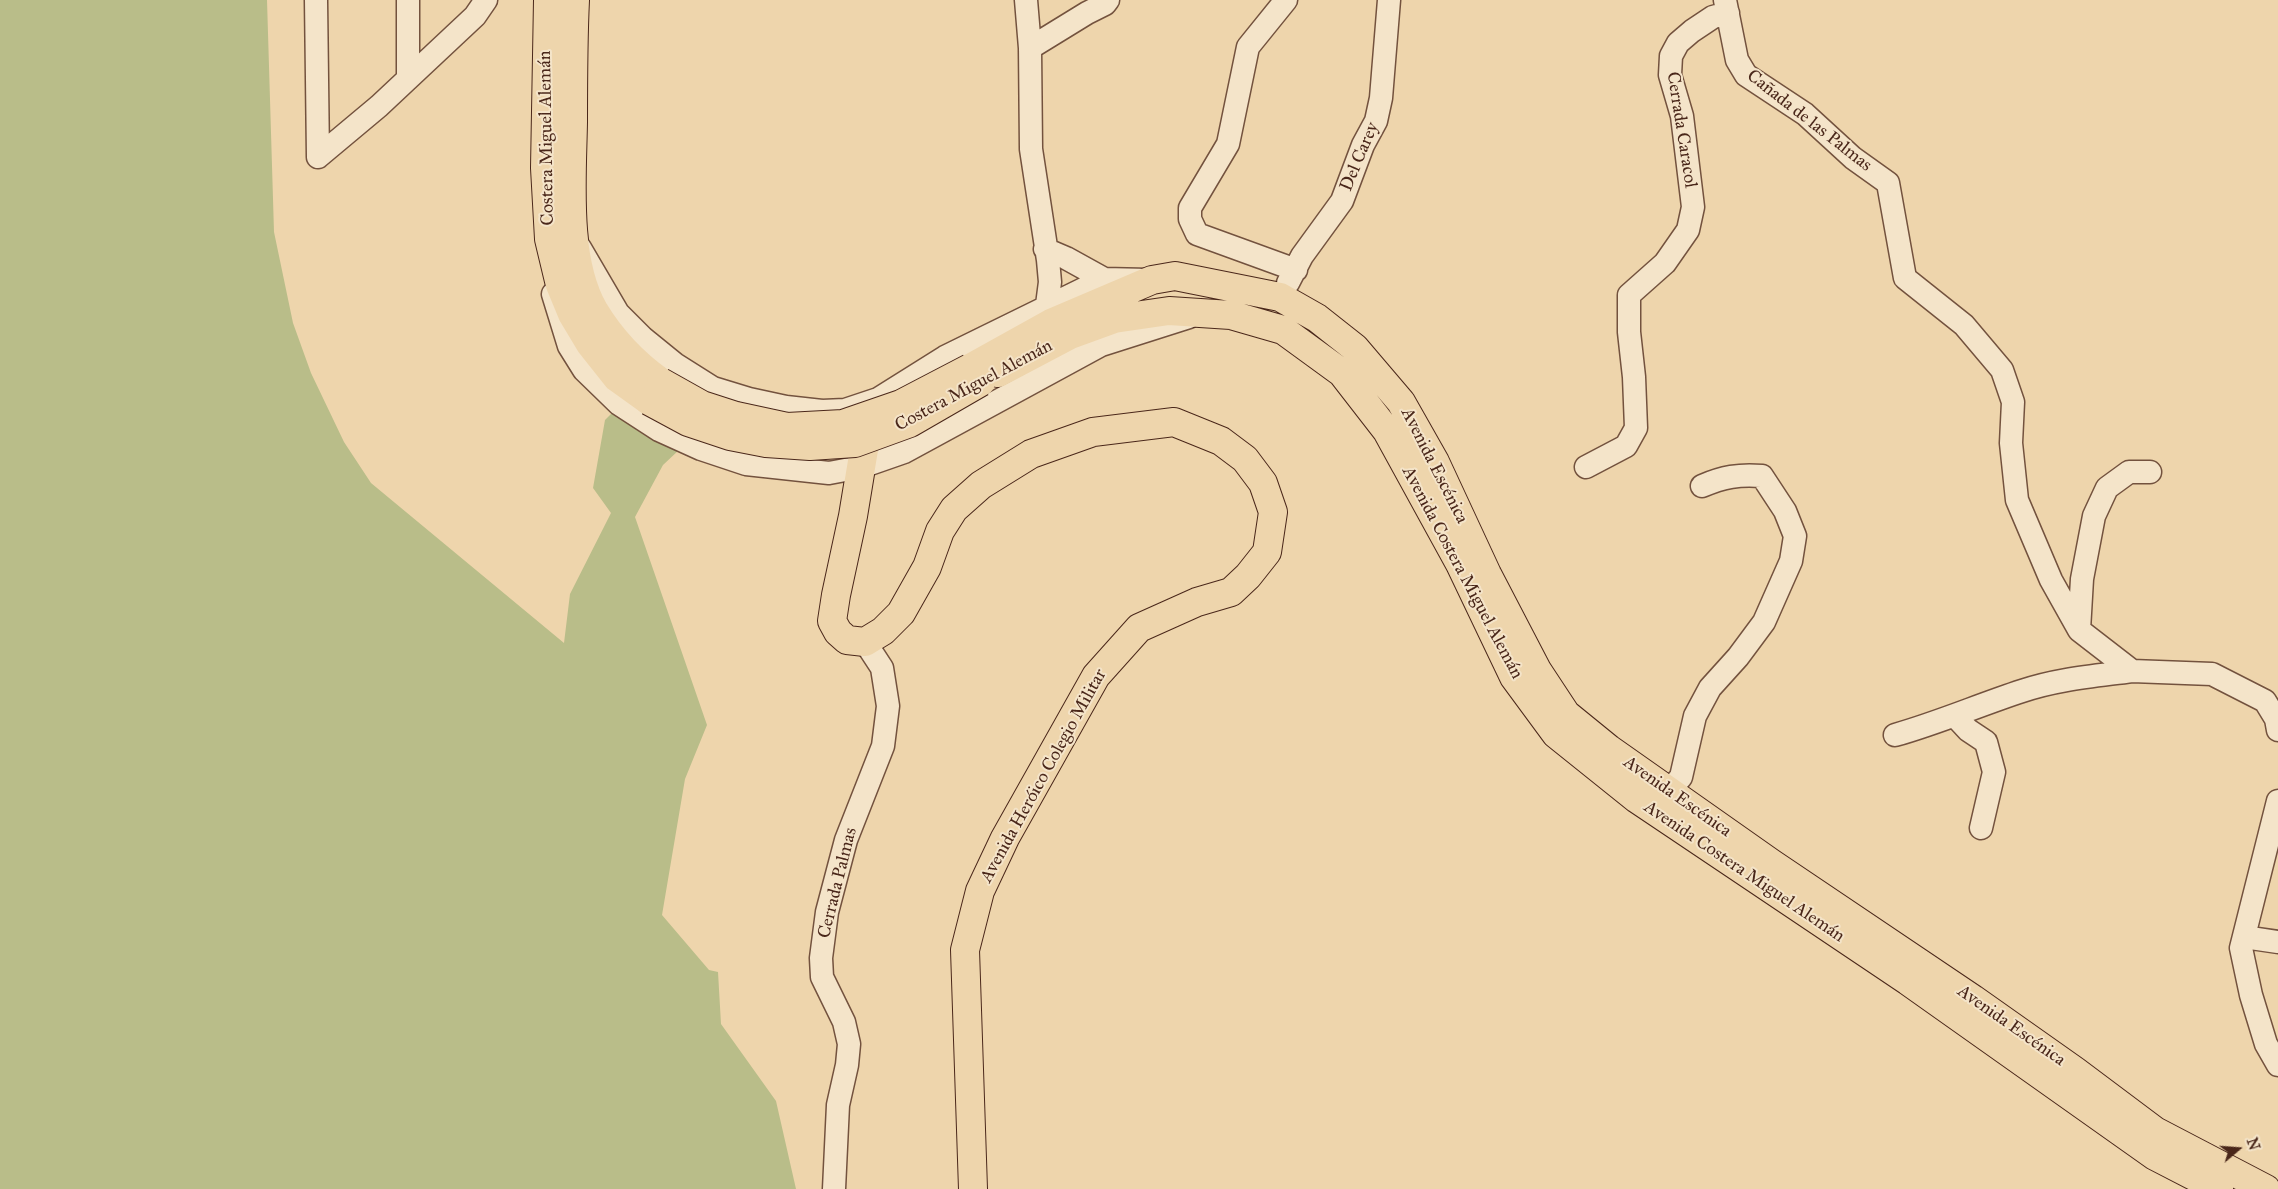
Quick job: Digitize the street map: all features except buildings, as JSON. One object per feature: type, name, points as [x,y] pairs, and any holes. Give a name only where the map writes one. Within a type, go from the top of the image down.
[{"type":"main road","name":"Costera Miguel Alemán","points":[[548,0],[544,168],[561,236],[560,285],[572,314],[590,344],[617,378],[655,392],[688,422],[730,436],[766,443],[810,446],[855,443],[900,426],[1050,323],[1152,280],[1175,276],[1227,285]]},
{"type":"main road","name":"Costera Miguel Alemán","points":[[561,236],[572,200],[575,11]]},
{"type":"main road","name":"Avenida Escénica","points":[[1227,285],[1280,297],[1317,318],[1355,348],[1402,402],[1435,462],[1487,574],[1537,670],[1566,714],[1609,749],[1771,863],[1996,1016],[2154,1131],[2266,1189]]},
{"type":"main road","name":"Costera Miguel Alemán","points":[[976,375],[1070,335],[1114,319],[1169,311],[1231,315]]},
{"type":"main road","name":"Avenida Costera Miguel Alemán","points":[[1231,315],[1283,330],[1342,373],[1387,430],[1460,564],[1514,677],[1556,734],[1637,799],[1908,981],[2155,1156],[2219,1189]]},
{"type":"main road","points":[[865,642],[847,640],[838,632],[832,620],[871,402]]},
{"type":"main road","name":"Avenida Heróico Colegio Militar","points":[[865,642],[883,631],[901,613],[927,567],[940,531],[954,509],[982,485],[1007,468],[1049,447],[1093,432],[1174,422],[1221,441],[1245,459],[1262,482],[1273,512],[1267,552],[1248,576],[1230,592],[1197,602],[1139,628],[1096,676],[1005,838],[980,891],[965,950],[973,1189]]},
{"type":"street","points":[[316,0],[318,158],[475,16],[486,0]]},
{"type":"street","points":[[408,0],[408,78]]},
{"type":"street","points":[[1026,0],[1030,48],[1031,149],[1050,282],[1047,305]]},
{"type":"street","points":[[1030,48],[1105,4],[1108,0]]},
{"type":"street","points":[[1286,0],[1248,47],[1228,144],[1190,208],[1190,219],[1197,234],[1296,270]]},
{"type":"street","name":"Del Carey","points":[[1280,297],[1302,256],[1342,200],[1363,145],[1376,121],[1382,98],[1389,0]]},
{"type":"street","name":"Cerrada Caracol","points":[[1586,466],[1626,446],[1636,428],[1634,377],[1629,332],[1629,295],[1665,263],[1688,230],[1693,207],[1682,116],[1670,75],[1671,56],[1678,43],[1726,7]]},
{"type":"street","name":"Cañada de las Palmas","points":[[1726,7],[1737,60],[1746,75],[1805,114],[1853,158],[1888,183],[1905,278],[1964,325],[2002,370],[2013,402],[2011,443],[2017,500],[2051,580],[2079,630],[2132,672]]},
{"type":"street","points":[[561,236],[618,313],[643,338],[675,364],[713,388],[749,399],[786,407],[822,411],[846,410],[871,402],[945,357],[1047,305],[1104,279],[1152,280]]},
{"type":"street","points":[[561,236],[549,281],[569,346],[584,370],[619,404],[659,430],[701,450],[746,464],[829,473],[861,466],[904,452],[1101,344],[1198,314]]},
{"type":"street","points":[[871,402],[889,374],[1026,303],[1036,294],[1045,250]]},
{"type":"street","points":[[1045,250],[1066,258],[1104,279]]},
{"type":"street","points":[[2079,630],[2082,579],[2098,509],[2107,488],[2129,472],[2150,472]]},
{"type":"street","points":[[1669,791],[1681,777],[1695,716],[1710,688],[1738,657],[1764,622],[1792,561],[1795,536],[1785,511],[1762,476],[1739,474],[1719,478],[1702,486]]},
{"type":"street","name":"Cerrada Palmas","points":[[834,1189],[838,1105],[847,1065],[849,1044],[844,1022],[822,977],[821,958],[828,912],[846,840],[883,746],[888,706],[882,668],[865,642]]},
{"type":"street","points":[[1895,735],[1929,726],[2023,690],[2074,679],[2132,672],[2212,674],[2265,701],[2276,719],[2278,730]]},
{"type":"street","points":[[1955,716],[1968,730],[1986,742],[1994,772],[1981,828]]},
{"type":"street","points":[[2278,801],[2241,948],[2251,995],[2266,1044],[2278,1065]]},
{"type":"street","points":[[2244,937],[2278,942]]},
{"type":"green space","points":[[0,0],[267,0],[274,232],[293,323],[311,373],[344,442],[371,483],[564,643],[570,594],[611,513],[593,488],[605,420],[628,397],[696,434],[663,465],[635,517],[707,725],[685,779],[662,915],[709,970],[718,972],[721,1024],[776,1101],[796,1189],[0,1189]]}]
